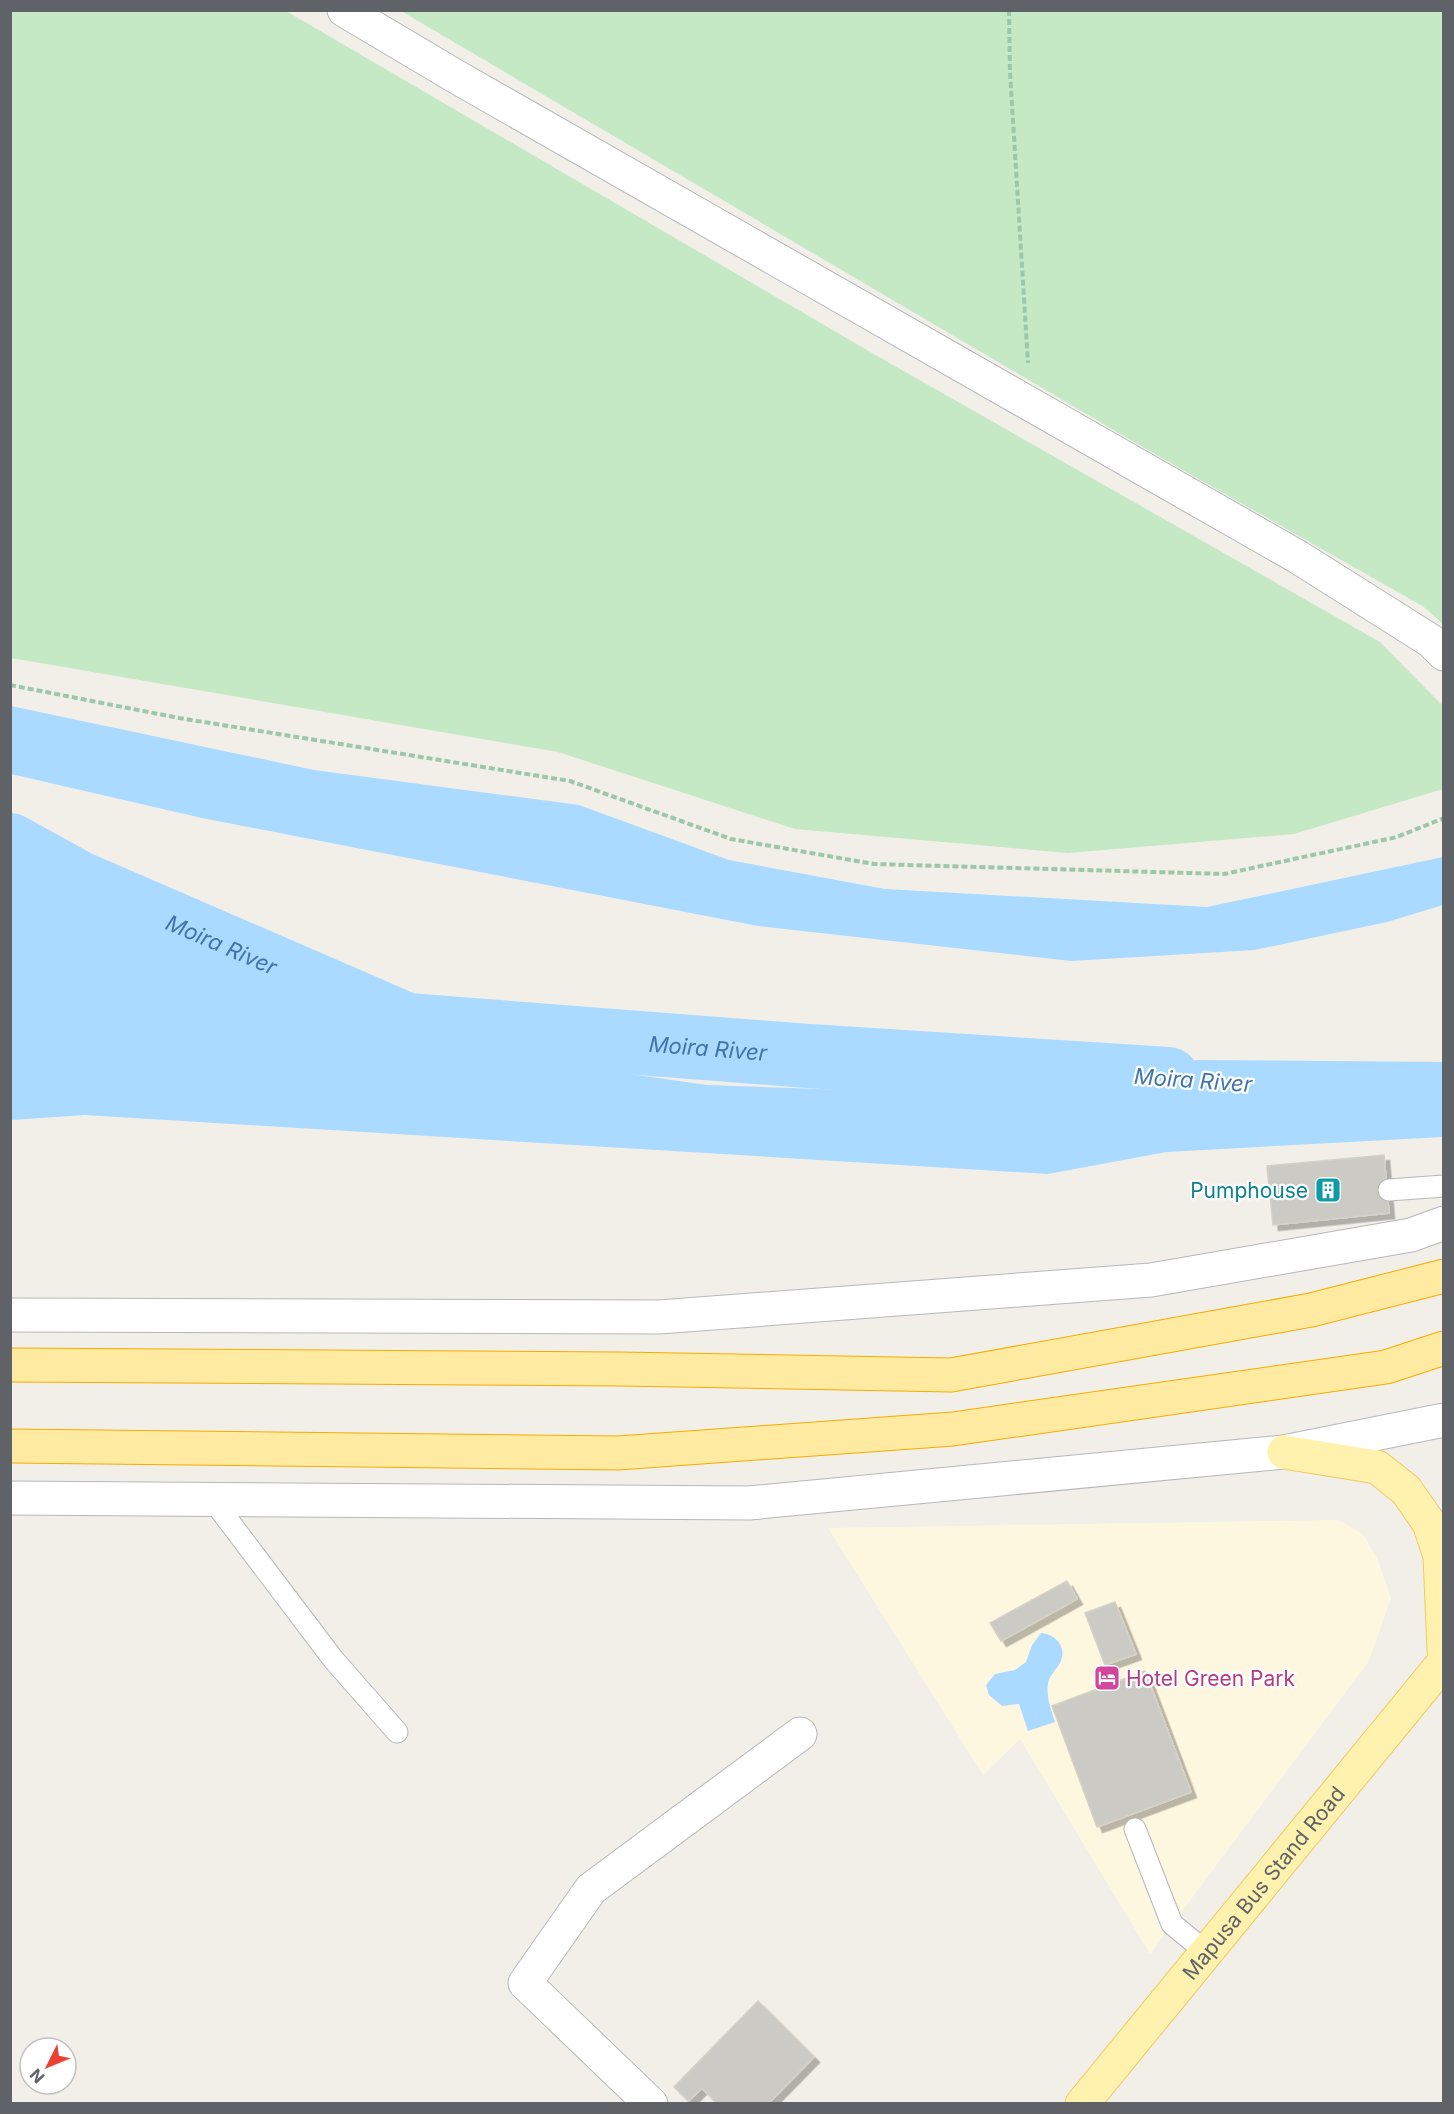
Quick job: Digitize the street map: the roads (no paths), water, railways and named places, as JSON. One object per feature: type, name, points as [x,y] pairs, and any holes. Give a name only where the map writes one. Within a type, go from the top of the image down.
[{"type":"highway","points":[[10,1365],[596,1369],[951,1375],[1311,1310],[1443,1276]]},
{"type":"highway","points":[[10,1446],[618,1453],[953,1430],[1386,1366],[1443,1348]]},
{"type":"main road","points":[[1284,1452],[1377,1467],[1406,1490],[1429,1523],[1440,1556],[1443,1650]]},
{"type":"main road","name":"Mapusa Bus Stand Road","points":[[1082,2103],[1443,1662]]},
{"type":"street","points":[[344,10],[465,82],[1298,557],[1431,641],[1443,654]]},
{"type":"street","points":[[10,1315],[659,1317],[1151,1280],[1411,1236],[1443,1223]]},
{"type":"street","points":[[10,1498],[749,1503],[1284,1452],[1443,1420]]},
{"type":"street","points":[[651,2103],[525,1983],[591,1889],[800,1734]]},
{"type":"lane","points":[[1389,1190],[1443,1186]]},
{"type":"lane","points":[[212,1499],[333,1659],[397,1732]]},
{"type":"lane","points":[[1135,1829],[1172,1924],[1206,1952]]},
{"type":"water","points":[[11,706],[314,770],[579,805],[729,860],[885,889],[1207,907],[1443,857],[1443,905],[1387,922],[1254,950],[1071,961],[758,926],[202,818],[11,774]]},
{"type":"water","points":[[10,829],[240,967],[421,1044],[707,1085],[907,1092],[1199,1060],[1443,1062],[1443,1137],[1166,1152],[1048,1174],[85,1115],[11,1120]]},
{"type":"water","points":[[1041,1633],[1056,1639],[1063,1652],[1060,1663],[1048,1684],[1048,1698],[1055,1722],[1028,1731],[1019,1704],[1002,1706],[989,1695],[986,1685],[995,1674],[1015,1670],[1026,1662],[1032,1645]]},
{"type":"waterway","name":"Moira River","points":[[10,845],[77,882],[407,1025],[808,1056],[1168,1079]]},
{"type":"place","name":"Pumphouse","points":[[1328,1190]]},
{"type":"place","name":"Hotel Green Park","points":[[1107,1678]]}]
